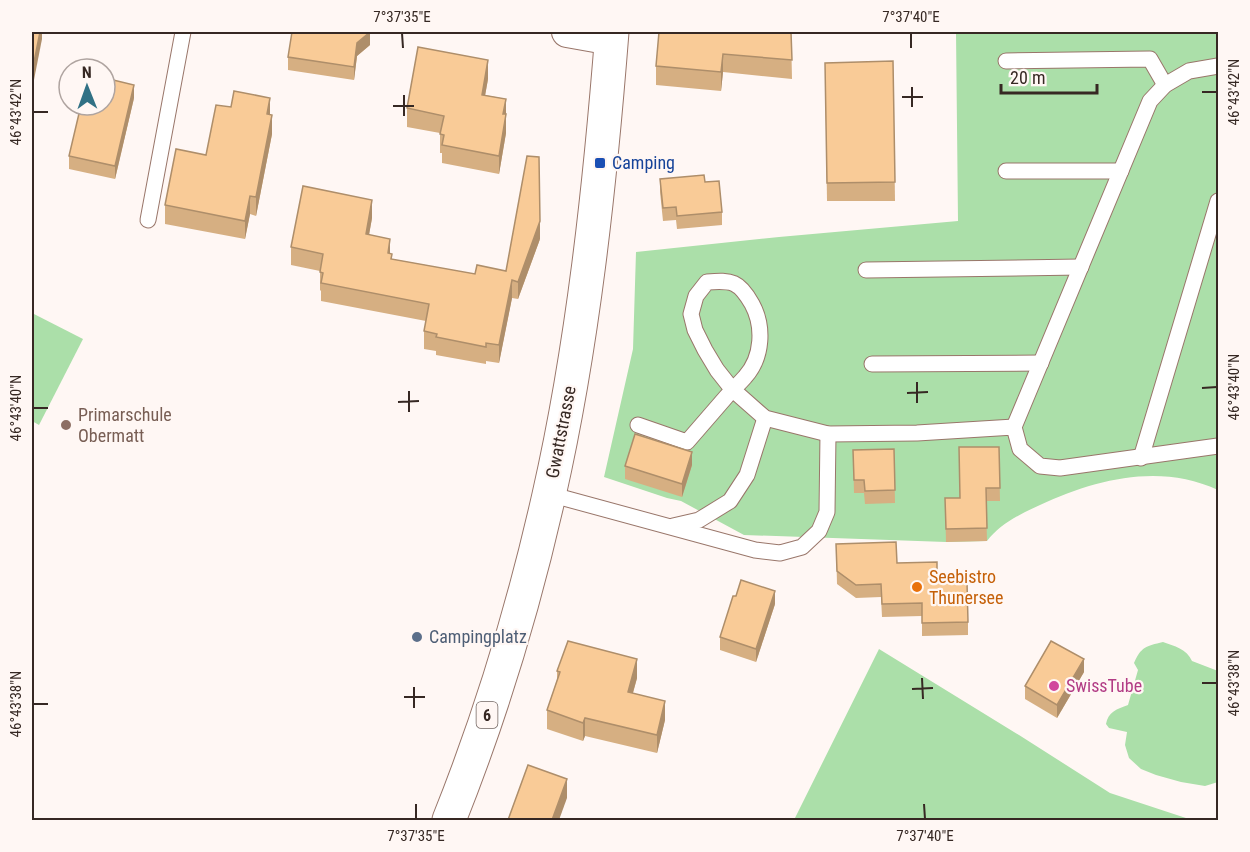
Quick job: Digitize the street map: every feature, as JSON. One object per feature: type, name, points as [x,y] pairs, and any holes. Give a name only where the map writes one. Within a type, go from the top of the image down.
[{"type":"main road","name":"Gwattstrasse","points":[[449,820],[507,652],[549,494],[569,392],[589,259],[612,36]]},
{"type":"street","points":[[567,32],[612,36]]},
{"type":"lane","points":[[148,220],[183,32]]},
{"type":"lane","points":[[1006,62],[1150,59],[1165,85]]},
{"type":"lane","points":[[1218,66],[1189,71],[1165,85],[1150,101],[1014,427],[1020,449],[1041,466],[1060,468],[1218,446]]},
{"type":"lane","points":[[1006,171],[1121,171]]},
{"type":"lane","points":[[1141,458],[1218,201]]},
{"type":"lane","points":[[866,270],[1081,267]]},
{"type":"lane","points":[[638,425],[687,442],[732,389],[747,375],[758,353],[761,331],[754,308],[744,289],[726,280],[707,282],[696,296],[691,314],[695,330],[705,351],[732,389],[765,418],[828,434],[917,433],[1014,427]]},
{"type":"lane","points":[[872,364],[1041,363]]},
{"type":"lane","points":[[670,526],[699,520],[730,501],[747,475],[765,418]]},
{"type":"lane","points":[[549,494],[755,550],[780,553],[802,547],[819,531],[827,512],[828,434]]},
{"type":"green space","points":[[956,32],[1218,32],[1218,490],[1174,477],[1151,476],[1106,482],[1061,496],[1025,512],[1004,525],[987,541],[946,542],[744,535],[681,501],[604,477],[633,349],[636,252],[958,221]]},
{"type":"green space","points":[[32,313],[83,339],[39,425],[32,421]]},
{"type":"green space","points":[[1163,642],[1184,651],[1192,661],[1218,671],[1218,782],[1205,786],[1181,782],[1141,769],[1129,758],[1125,745],[1127,732],[1109,728],[1106,724],[1111,714],[1128,705],[1138,670],[1134,663],[1139,654],[1148,646]]},
{"type":"green space","points":[[879,649],[1110,793],[1192,820],[794,820]]},
{"type":"building","points":[[32,32],[40,32],[32,72]]},
{"type":"building","points":[[292,32],[370,32],[357,43],[354,67],[288,57]]},
{"type":"building","points":[[659,32],[791,32],[792,60],[723,54],[721,72],[656,66]]},
{"type":"building","points":[[418,47],[488,60],[482,95],[506,99],[503,114],[506,114],[499,156],[442,145],[444,135],[440,134],[444,116],[407,108]]},
{"type":"building","points":[[893,61],[895,182],[827,183],[825,63]]},
{"type":"building","points":[[117,81],[134,85],[115,166],[69,156],[78,117],[117,117]]},
{"type":"building","points":[[234,91],[270,98],[267,114],[272,115],[256,197],[250,196],[245,221],[165,205],[176,149],[206,155],[216,105],[231,107]]},
{"type":"building","points":[[527,156],[539,157],[540,221],[518,282],[512,280],[499,345],[486,343],[486,347],[436,337],[437,334],[424,331],[429,304],[321,283],[323,254],[291,247],[303,186],[372,200],[366,234],[390,239],[388,253],[392,254],[391,259],[475,274],[477,265],[506,271]]},
{"type":"building","points":[[704,175],[705,182],[719,181],[722,212],[677,216],[676,207],[663,208],[660,179]]},
{"type":"building","points":[[635,434],[692,452],[682,484],[625,466]]},
{"type":"building","points":[[959,447],[999,447],[1000,488],[986,488],[987,528],[946,529],[945,498],[960,498]]},
{"type":"building","points":[[894,449],[895,490],[865,491],[864,480],[854,480],[853,450]]},
{"type":"building","points":[[896,542],[897,563],[937,562],[937,582],[967,582],[968,622],[922,623],[922,603],[882,604],[881,584],[856,585],[837,571],[836,544]]},
{"type":"building","points":[[741,580],[775,591],[756,649],[720,637],[733,596],[736,596]]},
{"type":"building","points":[[568,641],[637,659],[628,692],[665,701],[657,735],[585,718],[583,723],[547,710]]},
{"type":"building","name":"SwissTube","points":[[1051,641],[1084,659],[1057,705],[1025,686]]},
{"type":"building","points":[[528,765],[567,779],[552,820],[508,820]]},
{"type":"place","name":"Camping","points":[[600,163]]},
{"type":"place","name":"Primarschule Obermatt","points":[[66,425]]},
{"type":"place","name":"Seebistro Thunersee","points":[[917,587]]},
{"type":"place","name":"Campingplatz","points":[[417,637]]},
{"type":"place","name":"SwissTube","points":[[1054,686]]}]
